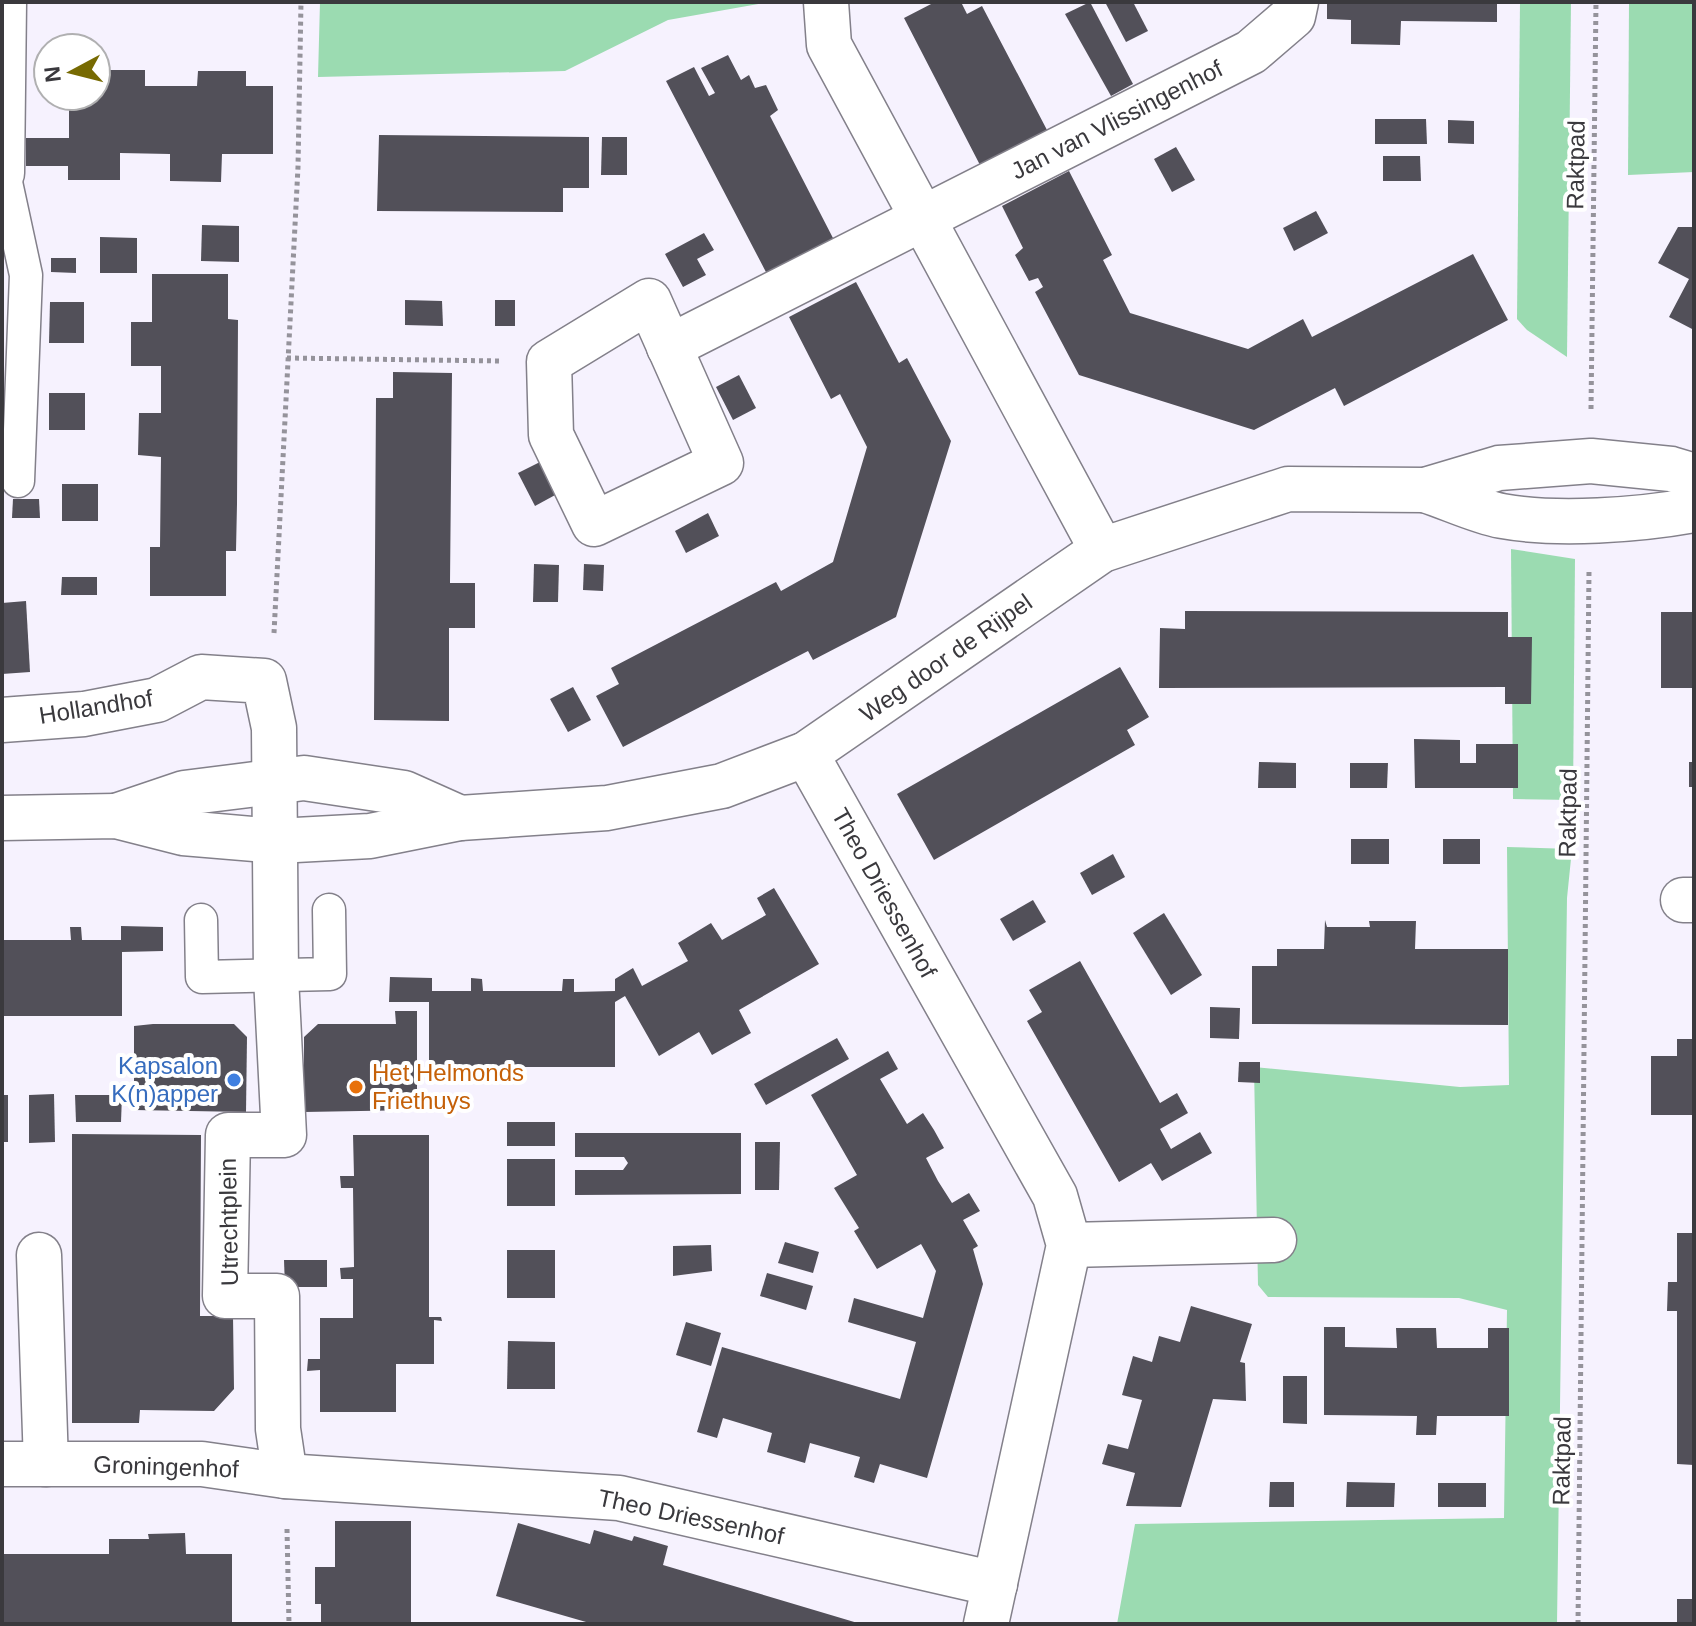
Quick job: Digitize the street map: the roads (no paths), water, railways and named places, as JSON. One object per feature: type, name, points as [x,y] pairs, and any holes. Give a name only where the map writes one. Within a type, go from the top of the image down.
[{"type":"street","points":[[3,173],[4,2]]},
{"type":"street","points":[[826,2],[829,45],[1102,550]]},
{"type":"street","name":"Jan van Vlissingenhof","points":[[669,347],[1251,52],[1293,16],[1296,2]]},
{"type":"street","points":[[649,301],[669,347],[721,463],[594,524],[551,435],[549,362],[649,301]]},
{"type":"street","name":"Weg door de Rijpel","points":[[2,818],[116,816],[183,833],[277,841],[370,836],[460,818],[607,808],[722,786],[806,754],[1102,550],[1288,489],[1425,490],[1499,468],[1591,461],[1671,469],[1694,476]]},
{"type":"street","name":"Weg door de Rijpel","points":[[1425,490],[1502,516],[1589,520],[1664,516],[1694,510]]},
{"type":"street","name":"Hollandhof","points":[[2,720],[84,714],[157,700],[201,677],[264,681],[274,728],[275,782]]},
{"type":"street","name":"Theo Driessenhof","points":[[285,1476],[619,1498],[991,1604],[1069,1245],[1055,1196],[806,754]]},
{"type":"street","name":"Weg door de Rijpel","points":[[116,816],[184,793],[304,778],[404,793],[460,818]]},
{"type":"street","points":[[275,782],[277,841]]},
{"type":"street","name":"Utrechtplein","points":[[277,841],[276,977],[284,1135],[228,1135],[225,1296],[277,1296],[278,1429],[285,1476]]},
{"type":"street","points":[[1069,1245],[1274,1240]]},
{"type":"street","points":[[39,1255],[46,1464]]},
{"type":"street","name":"Groningenhof","points":[[2,1464],[202,1464],[285,1476]]},
{"type":"lane","points":[[3,173],[26,275],[18,481]]},
{"type":"lane","points":[[201,920],[202,977],[330,974],[329,910]]},
{"type":"place","name":"Kapsalon K(n)apper","points":[[234,1080]]},
{"type":"place","name":"Het Helmonds Friethuys","points":[[356,1087]]}]
